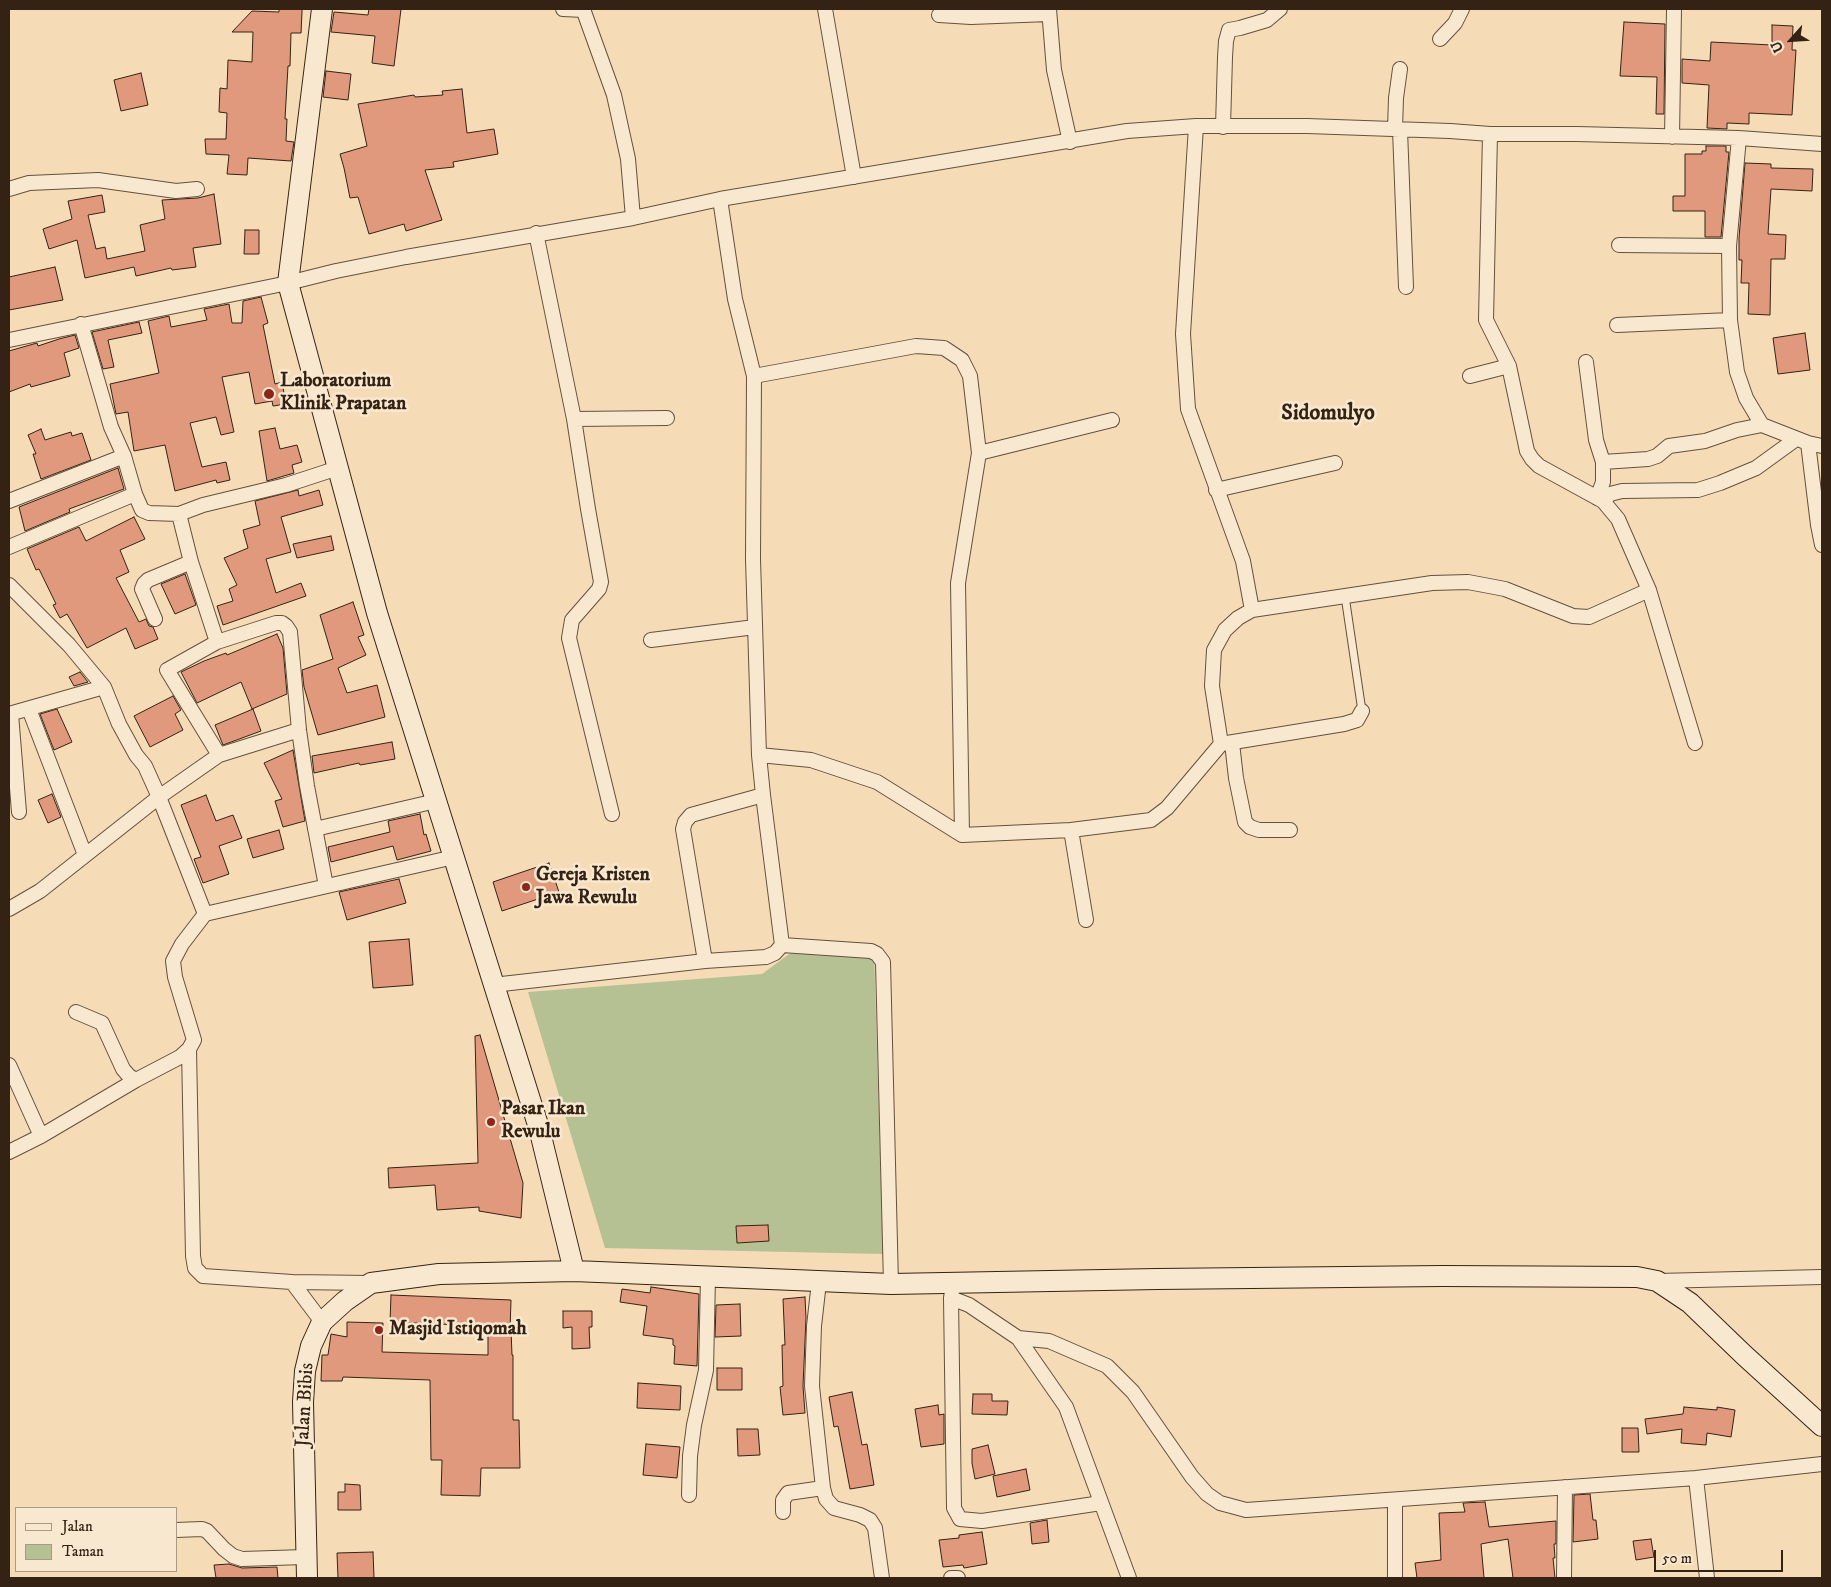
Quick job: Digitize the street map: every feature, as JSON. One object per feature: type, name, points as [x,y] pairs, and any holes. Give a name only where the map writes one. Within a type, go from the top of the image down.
[{"type":"main road","points":[[322,9],[288,283],[377,613],[539,1128],[574,1270]]},
{"type":"main road","name":"Jalan Bibis","points":[[307,1578],[305,1557],[303,1402],[305,1371],[311,1346],[322,1322],[344,1301],[371,1283],[439,1274],[574,1270],[891,1284],[952,1291],[1442,1276],[1637,1277],[1657,1281]]},
{"type":"main road","points":[[1657,1281],[1690,1303],[1822,1426]]},
{"type":"street","points":[[562,9],[584,9],[614,95],[628,159],[633,218]]},
{"type":"street","points":[[825,9],[854,177]]},
{"type":"street","points":[[1223,127],[1224,57],[1229,30],[1267,20],[1280,9]]},
{"type":"street","points":[[1440,39],[1455,23],[1462,9]]},
{"type":"street","points":[[1672,137],[1674,9]]},
{"type":"street","points":[[938,15],[971,17],[1049,12],[1054,70],[1070,142]]},
{"type":"street","points":[[1400,69],[1396,98],[1406,287]]},
{"type":"street","points":[[1196,126],[1183,334],[1188,409],[1243,561],[1252,610]]},
{"type":"street","points":[[9,340],[288,283],[336,270],[536,233],[633,218],[720,200],[1127,131],[1196,126],[1307,126],[1490,134],[1739,138],[1822,144]]},
{"type":"street","points":[[1490,134],[1486,320],[1509,366],[1527,450],[1539,466],[1600,499],[1618,519],[1649,590],[1694,743]]},
{"type":"street","points":[[1739,138],[1729,246],[1730,320],[1737,372],[1746,398],[1762,425]]},
{"type":"street","points":[[9,189],[29,183],[98,180],[176,191],[197,189]]},
{"type":"street","points":[[493,985],[704,960],[766,957],[775,953],[782,945],[759,755],[753,559],[754,376],[734,299],[720,200]]},
{"type":"street","points":[[536,233],[574,419],[602,582],[599,589],[572,620],[568,638],[612,814]]},
{"type":"street","points":[[1619,244],[1729,246]]},
{"type":"street","points":[[1617,324],[1730,320]]},
{"type":"street","points":[[81,324],[111,427],[124,456],[134,494],[142,510],[149,514],[179,514],[203,505],[268,490],[338,468]]},
{"type":"street","points":[[754,376],[916,346],[944,348],[962,360],[970,376],[979,453],[958,583],[962,835]]},
{"type":"street","points":[[1586,362],[1596,440],[1603,462],[1603,482],[1600,499]]},
{"type":"street","points":[[1470,376],[1509,366]]},
{"type":"street","points":[[574,419],[667,418]]},
{"type":"street","points":[[979,453],[1112,420]]},
{"type":"street","points":[[1603,462],[1648,459],[1657,456],[1669,446],[1705,441],[1737,430],[1762,425],[1802,441],[1822,446]]},
{"type":"street","points":[[1600,499],[1622,491],[1698,490],[1713,486],[1756,468],[1802,441]]},
{"type":"street","points":[[1802,441],[1822,545]]},
{"type":"street","points":[[9,501],[124,456]]},
{"type":"street","points":[[1216,490],[1335,463]]},
{"type":"street","points":[[9,547],[134,494]]},
{"type":"street","points":[[179,514],[191,562],[217,642]]},
{"type":"street","points":[[155,619],[142,589],[144,584],[148,580],[191,562]]},
{"type":"street","points":[[1290,830],[1259,830],[1250,827],[1245,822],[1236,778],[1212,686],[1214,650],[1225,630],[1238,618],[1252,610],[1432,583],[1468,582],[1505,589],[1573,616],[1589,617],[1649,590]]},
{"type":"street","points":[[9,585],[69,645],[104,687],[119,724],[136,755],[145,766],[159,797],[205,914]]},
{"type":"street","points":[[219,755],[167,670],[217,642],[276,623],[282,623],[290,632],[306,786],[326,886]]},
{"type":"street","points":[[651,640],[755,627]]},
{"type":"street","points":[[19,812],[10,714],[104,687]]},
{"type":"street","points":[[29,709],[84,855]]},
{"type":"street","points":[[759,755],[811,760],[877,782],[962,835],[1071,830],[1151,820],[1167,808],[1226,744],[1344,724],[1357,720],[1362,711]]},
{"type":"street","points":[[9,909],[40,891],[159,797],[219,755],[299,730]]},
{"type":"street","points":[[704,960],[683,829],[685,822],[691,816],[763,795]]},
{"type":"street","points":[[315,829],[436,801]]},
{"type":"street","points":[[1071,830],[1086,920]]},
{"type":"street","points":[[9,1152],[41,1136],[136,1080],[180,1057],[189,1049],[194,1040],[175,977],[173,961],[182,944],[205,914],[454,856]]},
{"type":"street","points":[[782,945],[871,951],[878,954],[883,962],[891,1284]]},
{"type":"street","points":[[76,1012],[102,1023],[123,1069],[136,1080]]},
{"type":"street","points":[[189,1049],[193,1256],[195,1268],[204,1276],[292,1282],[371,1283]]},
{"type":"street","points":[[9,1065],[41,1136]]},
{"type":"street","points":[[689,1495],[690,1456],[694,1425],[706,1370],[708,1277]]},
{"type":"street","points":[[1657,1281],[1822,1277]]},
{"type":"street","points":[[292,1282],[322,1322]]},
{"type":"street","points":[[819,1282],[814,1326],[812,1386],[823,1488],[826,1499],[834,1508],[860,1515],[870,1520],[874,1528],[882,1578]]},
{"type":"street","points":[[952,1291],[969,1305],[1018,1338],[1066,1407],[1129,1578]]},
{"type":"street","points":[[952,1291],[954,1508],[960,1518],[982,1521],[1101,1502]]},
{"type":"street","points":[[1018,1338],[1049,1341],[1107,1366],[1132,1392],[1192,1477],[1207,1494],[1220,1502],[1246,1510],[1696,1478],[1822,1464]]},
{"type":"street","points":[[1696,1478],[1707,1578]]},
{"type":"street","points":[[783,1512],[783,1500],[788,1493],[823,1488]]},
{"type":"street","points":[[1564,1578],[1565,1488]]},
{"type":"street","points":[[1395,1500],[1396,1578]]},
{"type":"street","points":[[178,1530],[202,1529],[207,1531],[224,1549],[233,1556],[242,1559],[305,1557]]},
{"type":"street","points":[[951,1578],[958,1578]]},
{"type":"lane","points":[[1345,596],[1362,711]]},
{"type":"green space","points":[[796,949],[874,949],[883,1254],[605,1248],[528,992],[762,974]]},
{"type":"building","points":[[279,9],[302,9],[301,33],[291,33],[290,66],[288,66],[285,119],[287,119],[286,141],[294,142],[291,161],[248,158],[247,175],[227,174],[229,155],[206,154],[205,139],[226,139],[227,113],[219,112],[220,88],[227,89],[228,60],[252,62],[253,32],[232,32],[252,11],[279,12]]},
{"type":"building","points":[[369,9],[401,9],[394,66],[372,63],[375,36],[331,32],[334,12],[368,15]]},
{"type":"building","points":[[1624,22],[1665,24],[1664,114],[1656,114],[1657,77],[1620,76]]},
{"type":"building","points":[[1772,25],[1793,26],[1792,50],[1796,50],[1792,115],[1749,113],[1749,124],[1727,123],[1727,129],[1707,128],[1709,85],[1682,83],[1682,59],[1710,61],[1711,42],[1772,45]]},
{"type":"building","points":[[326,71],[351,74],[348,100],[323,97]]},
{"type":"building","points":[[141,73],[148,105],[121,111],[114,80]]},
{"type":"building","points":[[462,89],[467,133],[494,129],[498,154],[453,162],[454,167],[425,170],[442,220],[406,231],[404,224],[369,234],[358,197],[350,198],[340,154],[367,146],[358,104],[414,95],[415,97],[443,95],[442,91]]},
{"type":"building","points":[[1706,146],[1726,146],[1726,152],[1729,152],[1721,237],[1705,237],[1705,211],[1673,211],[1673,196],[1685,196],[1685,154],[1702,154],[1702,151],[1706,151]]},
{"type":"building","points":[[1745,163],[1771,164],[1771,168],[1813,169],[1812,191],[1771,189],[1768,234],[1786,235],[1785,259],[1771,259],[1770,315],[1748,314],[1749,283],[1741,283],[1742,260],[1739,260],[1739,238]]},
{"type":"building","points":[[214,194],[221,244],[193,248],[196,267],[172,270],[171,268],[136,276],[134,267],[85,278],[77,240],[49,249],[43,229],[72,219],[68,201],[102,195],[105,212],[88,215],[96,249],[105,247],[107,259],[145,251],[140,225],[165,219],[162,200],[198,198]]},
{"type":"building","points":[[245,230],[259,230],[259,254],[244,254]]},
{"type":"building","points":[[55,267],[63,300],[9,310],[9,277]]},
{"type":"building","points":[[261,297],[268,323],[263,325],[275,384],[282,382],[286,404],[273,406],[272,401],[255,404],[249,372],[222,377],[234,432],[221,435],[216,417],[190,423],[202,467],[226,462],[230,480],[217,483],[216,480],[175,491],[165,445],[134,451],[128,412],[116,414],[110,384],[159,373],[148,321],[169,316],[171,327],[207,320],[204,309],[229,304],[232,323],[242,323],[243,301]]},
{"type":"building","points":[[139,322],[142,333],[108,340],[114,367],[103,369],[92,332]]},
{"type":"building","points":[[1805,333],[1810,370],[1778,374],[1773,338]]},
{"type":"building","points":[[75,335],[79,348],[64,353],[70,376],[31,387],[30,384],[9,392],[9,351],[37,343],[38,346]]},
{"type":"building","points":[[275,428],[280,449],[297,445],[302,462],[292,465],[294,473],[267,481],[259,431]]},
{"type":"building","points":[[41,429],[45,440],[71,432],[72,436],[82,433],[91,460],[41,479],[33,454],[36,454],[28,435]]},
{"type":"building","points":[[118,468],[124,489],[69,509],[70,512],[25,531],[19,507]]},
{"type":"building","points":[[298,490],[299,496],[319,490],[323,505],[281,517],[291,552],[266,559],[276,593],[301,583],[306,596],[223,625],[217,606],[233,601],[229,589],[237,585],[224,558],[248,548],[243,530],[260,525],[255,501]]},
{"type":"building","points":[[134,517],[145,539],[120,550],[129,572],[116,578],[139,622],[146,619],[149,626],[153,627],[158,639],[135,649],[126,628],[87,648],[67,614],[60,618],[53,605],[56,604],[39,569],[36,570],[27,549],[79,527],[86,541]]},
{"type":"building","points":[[331,536],[334,550],[297,558],[293,544]]},
{"type":"building","points":[[185,574],[196,605],[175,614],[161,584]]},
{"type":"building","points":[[353,602],[364,635],[358,637],[366,655],[338,668],[347,693],[377,685],[385,717],[318,735],[304,687],[302,670],[333,659],[320,615]]},
{"type":"building","points":[[277,634],[283,648],[287,694],[252,709],[241,682],[197,703],[181,672],[204,661],[226,653],[227,655]]},
{"type":"building","points":[[80,672],[88,682],[74,686],[69,677]]},
{"type":"building","points":[[173,696],[181,710],[175,714],[183,730],[150,747],[134,716]]},
{"type":"building","points":[[57,709],[72,742],[54,750],[40,714]]},
{"type":"building","points":[[253,709],[261,731],[223,745],[215,725]]},
{"type":"building","points":[[392,742],[395,759],[360,765],[359,763],[314,773],[312,756]]},
{"type":"building","points":[[293,750],[305,821],[283,827],[275,801],[282,799],[264,763]]},
{"type":"building","points":[[52,794],[61,817],[48,823],[38,800]]},
{"type":"building","points":[[206,795],[216,821],[233,815],[242,838],[219,846],[229,874],[203,883],[194,859],[201,857],[181,805]]},
{"type":"building","points":[[420,814],[424,835],[426,834],[431,851],[397,860],[393,846],[331,862],[328,847],[390,832],[388,821]]},
{"type":"building","points":[[279,830],[284,849],[253,858],[247,839]]},
{"type":"building","name":"Gereja Kristen Jawa Rewulu","points":[[549,863],[559,892],[502,911],[493,882]]},
{"type":"building","points":[[399,879],[406,903],[347,920],[339,892]]},
{"type":"building","points":[[409,939],[413,985],[373,988],[369,942]]},
{"type":"building","name":"Pasar Ikan Rewulu","points":[[480,1035],[523,1183],[521,1218],[479,1211],[479,1207],[437,1210],[435,1185],[389,1188],[388,1168],[478,1163],[475,1036]]},
{"type":"building","points":[[768,1225],[769,1241],[737,1243],[736,1226]]},
{"type":"building","points":[[651,1287],[699,1294],[697,1366],[674,1364],[675,1346],[673,1345],[673,1339],[643,1335],[647,1306],[620,1302],[622,1289],[650,1293]]},
{"type":"building","points":[[391,1295],[511,1300],[513,1420],[519,1420],[520,1468],[481,1468],[480,1496],[441,1495],[442,1460],[431,1460],[430,1380],[343,1377],[342,1381],[321,1381],[322,1355],[328,1355],[331,1334],[347,1337],[347,1322],[383,1323],[382,1352],[488,1355],[488,1326],[390,1322]]},
{"type":"building","points":[[805,1297],[803,1386],[805,1413],[783,1415],[780,1387],[783,1386],[782,1345],[785,1345],[783,1299]]},
{"type":"building","points":[[740,1304],[741,1336],[715,1337],[716,1305]]},
{"type":"building","points":[[563,1311],[592,1311],[592,1327],[589,1327],[590,1348],[572,1349],[572,1327],[563,1328]]},
{"type":"building","points":[[717,1368],[742,1368],[742,1390],[717,1390]]},
{"type":"building","points":[[638,1383],[681,1386],[680,1410],[637,1408]]},
{"type":"building","points":[[852,1392],[862,1445],[867,1444],[874,1485],[850,1489],[838,1426],[834,1427],[829,1397]]},
{"type":"building","points":[[973,1394],[992,1394],[992,1401],[1008,1401],[1007,1415],[972,1414]]},
{"type":"building","points":[[938,1405],[939,1415],[944,1414],[944,1444],[921,1447],[915,1409]]},
{"type":"building","points":[[1684,1407],[1717,1410],[1717,1407],[1735,1410],[1731,1437],[1707,1433],[1706,1445],[1681,1443],[1682,1429],[1647,1434],[1645,1419],[1683,1414]]},
{"type":"building","points":[[1622,1428],[1638,1428],[1639,1452],[1622,1452]]},
{"type":"building","points":[[737,1429],[758,1429],[760,1455],[738,1456]]},
{"type":"building","points":[[646,1444],[680,1447],[677,1478],[643,1475]]},
{"type":"building","points":[[988,1445],[995,1474],[975,1479],[972,1449]]},
{"type":"building","points":[[1026,1469],[1030,1490],[997,1497],[993,1476]]},
{"type":"building","points":[[345,1484],[360,1485],[361,1510],[338,1510],[338,1492],[345,1492]]},
{"type":"building","points":[[1590,1494],[1593,1520],[1596,1520],[1598,1539],[1573,1542],[1574,1495]]},
{"type":"building","points":[[1485,1502],[1489,1527],[1556,1521],[1555,1558],[1553,1558],[1555,1578],[1513,1578],[1508,1539],[1481,1544],[1484,1578],[1417,1578],[1415,1563],[1441,1560],[1439,1513],[1465,1512],[1463,1503]]},
{"type":"building","points":[[1047,1520],[1049,1542],[1032,1544],[1030,1523]]},
{"type":"building","points":[[982,1532],[987,1564],[964,1568],[963,1565],[943,1567],[939,1540],[959,1538],[959,1535]]},
{"type":"building","points":[[1651,1539],[1654,1557],[1636,1560],[1633,1541]]},
{"type":"building","points":[[373,1552],[374,1578],[338,1578],[337,1553]]},
{"type":"building","points":[[229,1564],[242,1568],[277,1567],[278,1578],[216,1578],[214,1565]]},
{"type":"place","name":"Laboratorium Klinik Prapatan","points":[[269,394]]},
{"type":"place","name":"Gereja Kristen Jawa Rewulu","points":[[526,887]]},
{"type":"place","name":"Pasar Ikan Rewulu","points":[[491,1122]]},
{"type":"place","name":"Masjid Istiqomah","points":[[379,1330]]},
{"type":"district","name":"Sidomulyo","points":[[1328,414]]}]
